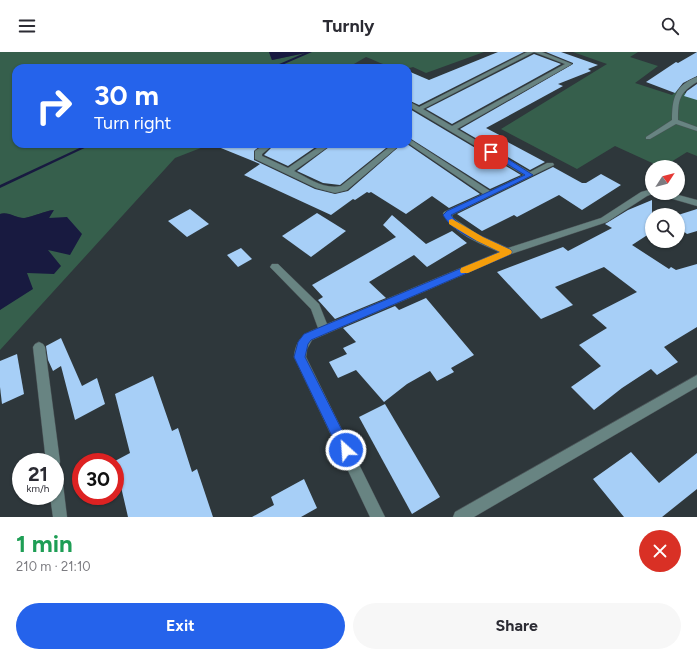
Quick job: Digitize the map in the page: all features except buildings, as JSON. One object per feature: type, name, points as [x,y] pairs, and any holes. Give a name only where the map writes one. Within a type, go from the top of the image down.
[{"type":"street","points":[[419,109],[531,52]]},
{"type":"street","points":[[537,52],[577,67]]},
{"type":"street","points":[[453,128],[569,64]]},
{"type":"street","points":[[676,121],[675,99],[677,94],[683,87],[697,79]]},
{"type":"street","points":[[412,105],[453,128],[530,175]]},
{"type":"street","points":[[676,121],[697,130]]},
{"type":"street","points":[[648,138],[676,121]]},
{"type":"street","points":[[412,143],[490,194]]},
{"type":"street","points":[[265,148],[258,153],[258,157],[319,186],[331,190],[344,188],[391,148]]},
{"type":"street","points":[[289,172],[322,148]]},
{"type":"street","points":[[508,252],[464,230],[451,221],[447,215],[550,166]]},
{"type":"street","points":[[378,517],[300,357],[301,348],[308,337],[508,252],[604,220],[645,194]]},
{"type":"street","points":[[685,200],[697,203]]},
{"type":"street","points":[[275,268],[315,307],[324,330]]},
{"type":"street","points":[[39,347],[52,453]]},
{"type":"street","points":[[460,517],[697,381]]},
{"type":"street","points":[[59,505],[60,517]]},
{"type":"green space","points":[[0,52],[269,52],[272,60],[310,52],[484,52],[426,73],[412,67],[412,64],[384,64],[366,57],[354,64],[12,64],[12,148],[201,148],[175,158],[0,350],[0,310],[26,273],[48,250],[49,218],[53,210],[24,218],[0,214]]},
{"type":"green space","points":[[573,52],[638,52],[630,57],[658,66],[635,83],[672,95],[678,90],[697,98],[697,156],[687,152],[674,160],[646,160],[615,146],[577,169],[501,129],[607,64]]},
{"type":"shaded area","points":[[269,52],[310,52],[272,60]]},
{"type":"shaded area","points":[[54,210],[49,218],[67,217],[82,234],[70,255],[48,250],[61,266],[54,274],[27,273],[33,289],[0,310],[0,214],[3,213],[25,218]]},
{"type":"waterway","points":[[282,64],[310,52]]},
{"type":"waterway","points":[[0,187],[83,148]]},
{"type":"slow traffic","points":[[452,222],[480,239],[508,252],[465,271]]},
{"type":"route","points":[[346,450],[300,357],[303,342],[308,337],[508,252],[464,230],[451,221],[447,215],[530,175],[491,152]]}]
